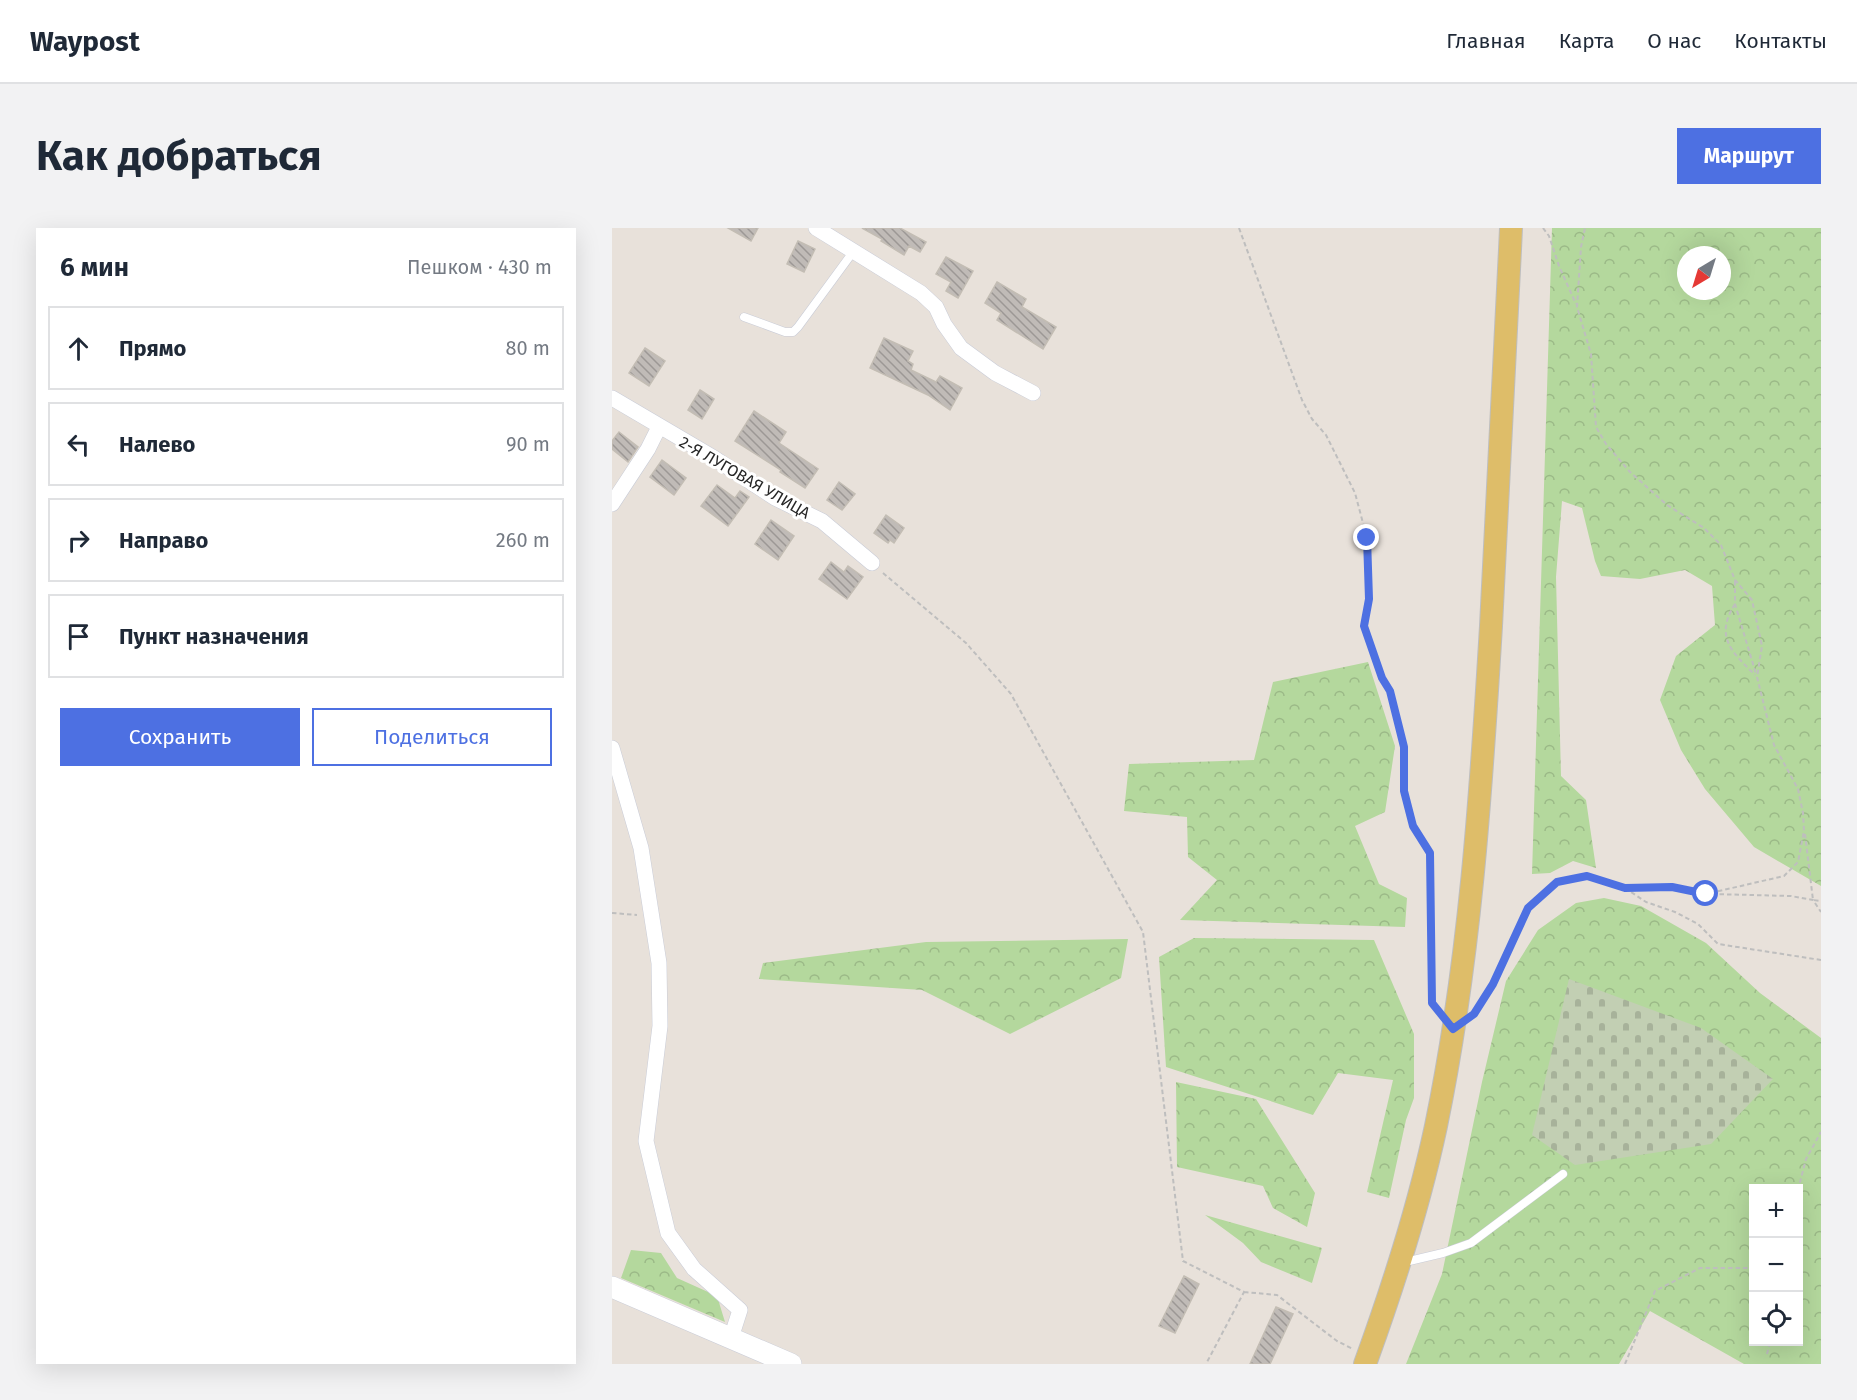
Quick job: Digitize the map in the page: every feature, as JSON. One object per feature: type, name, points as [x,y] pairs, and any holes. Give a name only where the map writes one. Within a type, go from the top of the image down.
[{"type":"main road","points":[[1366,1360],[1399,1263],[1436,1127],[1468,931],[1478,823],[1502,425],[1511,228]]},
{"type":"street","points":[[816,228],[921,293],[936,308],[944,324],[962,348],[995,373],[1033,393]]},
{"type":"street","name":"2-Я ЛУГОВАЯ УЛИЦА","points":[[612,398],[714,458],[775,498],[822,520],[872,563]]},
{"type":"street","points":[[612,504],[648,449],[659,427]]},
{"type":"street","points":[[612,748],[641,848],[659,963],[660,1026],[646,1141],[668,1233],[694,1269],[740,1310],[731,1338]]},
{"type":"street","points":[[612,1287],[791,1364]]},
{"type":"lane","points":[[744,317],[785,332],[793,332],[853,252]]},
{"type":"lane","points":[[1399,1263],[1443,1253],[1471,1243],[1563,1174]]},
{"type":"path","points":[[1239,228],[1302,400],[1312,419],[1326,435],[1355,494],[1367,538],[1369,599],[1364,626],[1393,703],[1404,747],[1404,791],[1413,826],[1430,853],[1432,1003],[1453,1029],[1474,1014],[1493,984],[1528,908],[1557,882],[1587,876],[1625,888],[1646,902],[1675,912],[1698,924],[1718,944],[1821,960]]},
{"type":"path","points":[[1544,228],[1577,307],[1591,354],[1596,427],[1606,444],[1630,472],[1667,505],[1704,528],[1721,545],[1735,580],[1752,600],[1762,646],[1757,677]]},
{"type":"path","points":[[1577,307],[1581,247],[1586,228]]},
{"type":"path","points":[[872,563],[966,643],[1011,694],[1143,932],[1183,1261],[1244,1292],[1277,1295],[1366,1360]]},
{"type":"path","points":[[1735,580],[1735,604],[1757,677],[1774,746],[1798,789],[1813,900],[1821,912]]},
{"type":"path","points":[[1735,604],[1726,618],[1726,642],[1757,677]]},
{"type":"path","points":[[1706,894],[1784,876],[1798,862],[1804,831],[1803,813]]},
{"type":"path","points":[[1625,888],[1672,887],[1706,894],[1791,896],[1821,901]]},
{"type":"path","points":[[612,913],[652,916]]},
{"type":"path","points":[[1800,1184],[1806,1159],[1821,1132]]},
{"type":"path","points":[[1625,1364],[1655,1291],[1700,1268],[1749,1268]]},
{"type":"path","points":[[1206,1364],[1244,1292]]},
{"type":"path","points":[[1767,1354],[1769,1346]]},
{"type":"green space","points":[[1552,228],[1821,228],[1821,886],[1754,847],[1705,789],[1681,750],[1660,700],[1676,656],[1715,625],[1712,586],[1685,570],[1640,579],[1601,576],[1582,508],[1562,501],[1556,577],[1561,776],[1586,800],[1596,868],[1573,861],[1550,873],[1532,874]]},
{"type":"green space","points":[[1368,662],[1395,746],[1385,812],[1355,826],[1379,884],[1407,898],[1405,927],[1180,920],[1217,880],[1188,857],[1187,817],[1124,811],[1129,764],[1254,760],[1273,682]]},
{"type":"green space","points":[[1604,898],[1641,906],[1706,943],[1760,993],[1821,1038],[1821,1364],[1744,1364],[1650,1311],[1619,1364],[1406,1364],[1442,1274],[1482,1082],[1506,981],[1538,930],[1576,903]]},
{"type":"green space","points":[[1194,938],[1374,940],[1414,1034],[1414,1098],[1406,1120],[1389,1198],[1367,1192],[1393,1080],[1338,1073],[1313,1115],[1166,1067],[1159,957]]},
{"type":"green space","points":[[1128,939],[1121,978],[1010,1034],[922,990],[759,979],[763,963],[926,942]]},
{"type":"green space","points":[[1569,979],[1701,1028],[1773,1079],[1711,1144],[1575,1165],[1532,1135]]},
{"type":"green space","points":[[1176,1082],[1256,1099],[1315,1193],[1307,1227],[1273,1208],[1263,1186],[1177,1167]]},
{"type":"green space","points":[[1205,1215],[1322,1248],[1312,1283],[1261,1262],[1243,1243]]},
{"type":"green space","points":[[631,1250],[661,1253],[677,1278],[717,1296],[725,1322],[621,1278]]},
{"type":"building","points":[[728,228],[758,228],[751,241]]},
{"type":"building","points":[[862,228],[900,228],[926,242],[920,252],[909,246],[904,255]]},
{"type":"building","points":[[798,241],[815,249],[804,272],[787,264]]},
{"type":"building","points":[[946,257],[973,271],[958,298],[946,291],[951,282],[936,274]]},
{"type":"building","points":[[997,282],[1026,299],[1022,307],[1056,327],[1043,349],[997,320],[1001,313],[985,303]]},
{"type":"building","points":[[884,338],[913,351],[908,361],[913,364],[911,370],[936,382],[940,376],[962,388],[950,410],[928,395],[870,368]]},
{"type":"building","points":[[645,348],[665,361],[649,386],[629,373]]},
{"type":"building","points":[[700,390],[714,399],[702,419],[688,410]]},
{"type":"building","points":[[754,411],[786,432],[779,443],[818,469],[805,488],[735,441]]},
{"type":"building","points":[[619,432],[638,447],[628,462],[612,449],[612,441]]},
{"type":"building","points":[[662,460],[686,478],[674,495],[650,477]]},
{"type":"building","points":[[839,482],[855,494],[842,510],[827,500]]},
{"type":"building","points":[[717,485],[735,498],[740,491],[749,497],[728,526],[701,506]]},
{"type":"building","points":[[886,515],[904,528],[894,543],[890,540],[888,543],[874,533]]},
{"type":"building","points":[[771,520],[794,536],[778,560],[755,544]]},
{"type":"building","points":[[831,562],[844,572],[848,566],[863,577],[847,599],[819,579]]},
{"type":"building","points":[[1184,1276],[1199,1284],[1175,1333],[1159,1326]]},
{"type":"building","points":[[1276,1307],[1293,1314],[1270,1364],[1250,1364]]},
{"type":"route","points":[[1367,538],[1369,599],[1364,626],[1382,678],[1390,691],[1404,747],[1404,791],[1413,826],[1430,853],[1432,1003],[1453,1029],[1474,1014],[1493,984],[1528,908],[1557,882],[1587,876],[1625,888],[1672,887],[1706,894]]}]
